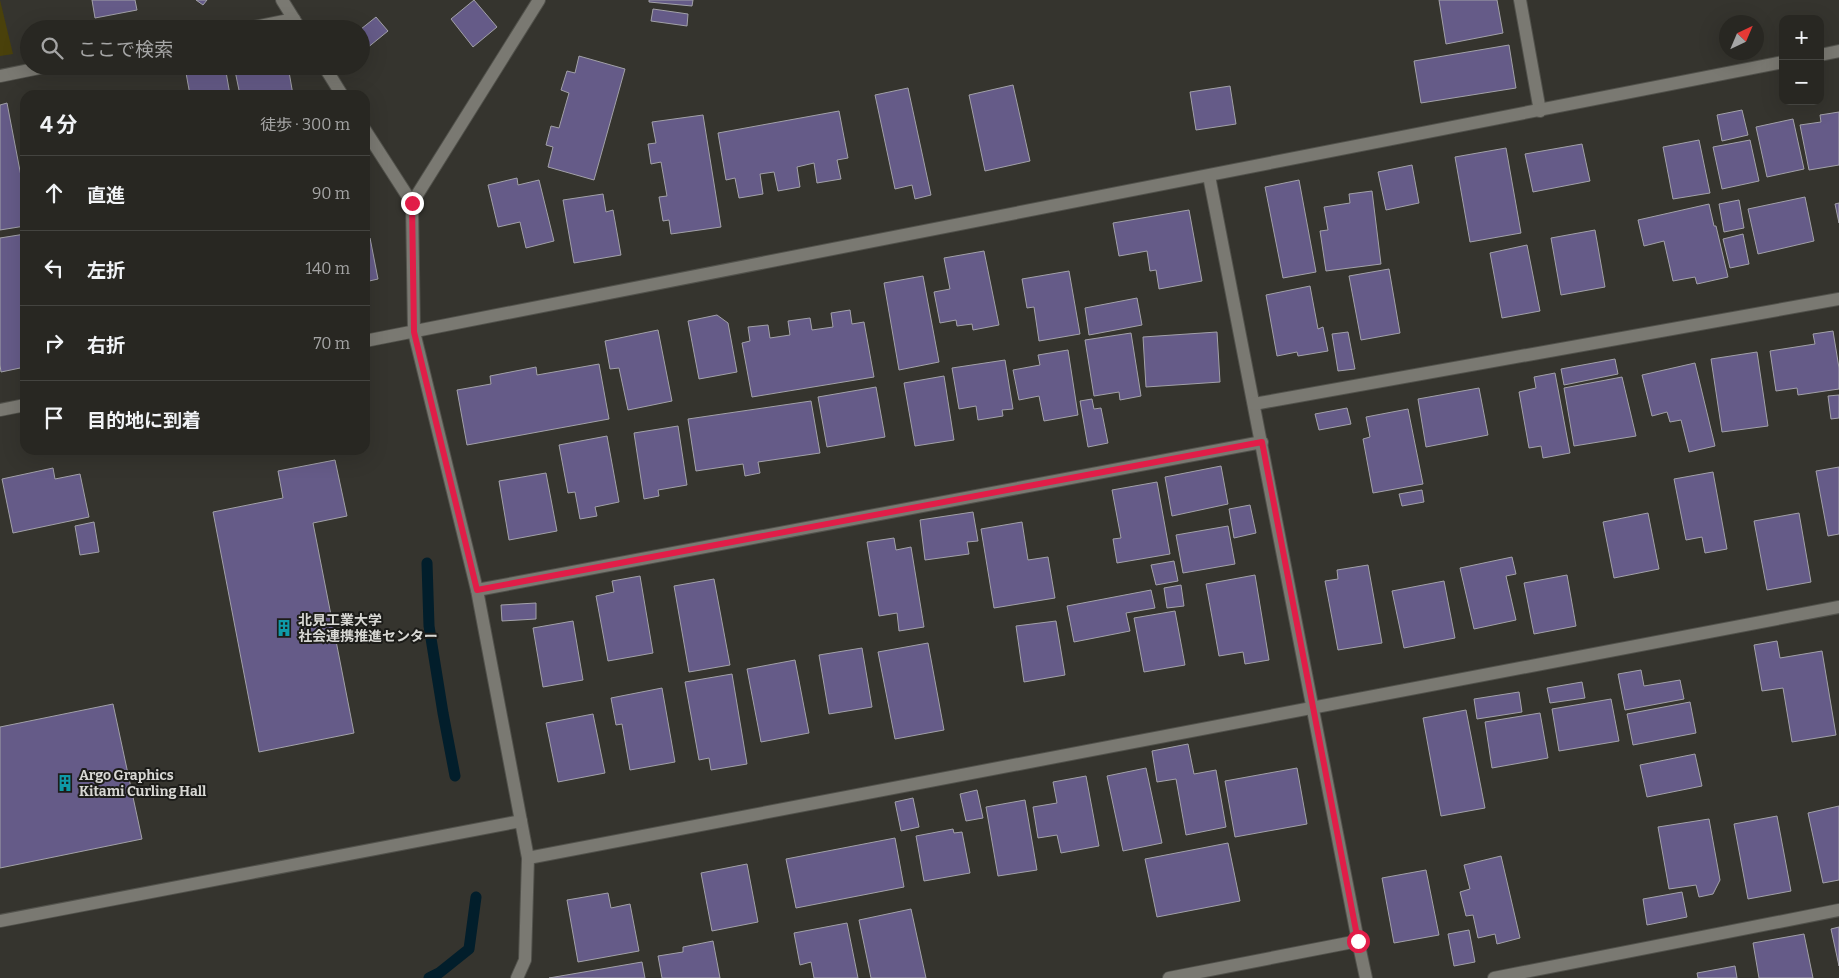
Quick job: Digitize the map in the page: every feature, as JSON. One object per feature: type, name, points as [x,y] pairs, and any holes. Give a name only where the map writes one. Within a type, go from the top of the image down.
[{"type":"street","points":[[282,0],[294,20]]},
{"type":"street","points":[[412,203],[539,0]]},
{"type":"street","points":[[1520,0],[1540,111]]},
{"type":"street","points":[[1824,54],[1839,51]]},
{"type":"street","points":[[370,340],[1779,63]]},
{"type":"street","points":[[0,76],[20,72]]},
{"type":"street","points":[[330,75],[339,90]]},
{"type":"street","points":[[370,138],[412,203],[414,332],[477,590],[528,858],[525,960],[517,978]]},
{"type":"street","points":[[1209,176],[1366,978]]},
{"type":"street","points":[[1254,404],[1839,299]]},
{"type":"street","points":[[0,410],[20,406]]},
{"type":"street","points":[[477,590],[1262,442]]},
{"type":"street","points":[[528,858],[1839,607]]},
{"type":"street","points":[[0,921],[521,821]]},
{"type":"street","points":[[1494,978],[1839,910]]},
{"type":"street","points":[[1168,978],[1358,941]]},
{"type":"shaded area","points":[[0,0],[13,54],[0,56]]},
{"type":"building","points":[[92,0],[135,0],[137,10],[95,18]]},
{"type":"building","points":[[196,0],[207,0],[203,5]]},
{"type":"building","points":[[474,0],[497,27],[473,47],[451,19]]},
{"type":"building","points":[[649,0],[693,0],[692,6],[649,2]]},
{"type":"building","points":[[1439,0],[1497,0],[1503,33],[1446,44]]},
{"type":"building","points":[[653,9],[688,14],[687,26],[651,21]]},
{"type":"building","points":[[376,17],[388,31],[370,46],[370,22]]},
{"type":"building","points":[[1509,45],[1516,88],[1421,103],[1414,61]]},
{"type":"building","points":[[579,56],[625,69],[594,180],[548,167],[553,147],[546,145],[551,126],[559,128],[569,93],[561,90],[567,71],[575,73]]},
{"type":"building","points":[[186,75],[227,75],[229,90],[189,90]]},
{"type":"building","points":[[236,75],[290,75],[292,90],[239,90]]},
{"type":"building","points":[[1013,85],[1030,161],[985,171],[969,95]]},
{"type":"building","points":[[1230,86],[1236,124],[1196,130],[1190,92]]},
{"type":"building","points":[[908,88],[931,195],[915,199],[912,185],[895,189],[875,95]]},
{"type":"building","points":[[7,103],[20,171],[20,227],[0,230],[0,105]]},
{"type":"building","points":[[1742,110],[1748,135],[1722,141],[1717,115]]},
{"type":"building","points":[[839,111],[848,158],[837,160],[841,179],[817,183],[814,163],[797,167],[800,187],[778,191],[774,172],[760,174],[763,194],[739,198],[735,178],[726,180],[718,133]]},
{"type":"building","points":[[1839,112],[1839,165],[1809,170],[1800,125],[1821,122],[1820,115]]},
{"type":"building","points":[[703,115],[721,227],[671,234],[669,220],[663,221],[659,197],[667,196],[661,162],[651,164],[648,144],[656,143],[652,122]]},
{"type":"building","points":[[1793,119],[1804,169],[1767,177],[1756,127]]},
{"type":"building","points":[[1699,140],[1710,193],[1673,199],[1663,147]]},
{"type":"building","points":[[1750,140],[1759,181],[1722,189],[1713,147]]},
{"type":"building","points":[[1582,144],[1590,181],[1533,192],[1525,154]]},
{"type":"building","points":[[1506,148],[1521,233],[1470,242],[1455,157]]},
{"type":"building","points":[[1412,165],[1419,203],[1386,210],[1378,172]]},
{"type":"building","points":[[517,178],[518,185],[539,180],[554,241],[526,248],[520,222],[498,227],[488,185]]},
{"type":"building","points":[[1299,180],[1316,272],[1283,278],[1265,187]]},
{"type":"building","points":[[1372,191],[1381,264],[1326,271],[1320,231],[1328,230],[1324,207],[1350,203],[1349,194]]},
{"type":"building","points":[[603,194],[606,212],[613,210],[621,255],[574,263],[563,200]]},
{"type":"building","points":[[1805,197],[1814,241],[1758,254],[1748,209]]},
{"type":"building","points":[[1739,200],[1744,228],[1724,232],[1719,204]]},
{"type":"building","points":[[1839,203],[1839,223],[1835,204]]},
{"type":"building","points":[[1709,204],[1728,277],[1697,284],[1695,277],[1673,281],[1664,241],[1644,246],[1638,220]]},
{"type":"building","points":[[1189,210],[1202,281],[1159,289],[1156,270],[1150,271],[1147,251],[1119,256],[1113,223]]},
{"type":"building","points":[[1595,230],[1605,287],[1561,295],[1551,238]]},
{"type":"building","points":[[1743,234],[1749,264],[1730,268],[1723,239]]},
{"type":"building","points":[[20,235],[20,368],[1,372],[0,365],[0,238]]},
{"type":"building","points":[[370,238],[378,279],[370,281]]},
{"type":"building","points":[[1527,245],[1540,311],[1502,318],[1490,253]]},
{"type":"building","points":[[984,251],[999,325],[973,330],[972,324],[957,326],[956,320],[940,323],[934,292],[950,289],[944,258]]},
{"type":"building","points":[[1389,269],[1400,333],[1361,340],[1349,276]]},
{"type":"building","points":[[1069,271],[1080,334],[1039,341],[1034,307],[1027,308],[1022,279]]},
{"type":"building","points":[[923,276],[939,362],[899,370],[884,283]]},
{"type":"building","points":[[1310,286],[1318,329],[1323,327],[1328,351],[1298,356],[1297,352],[1277,356],[1266,295]]},
{"type":"building","points":[[1137,298],[1142,325],[1089,335],[1085,308]]},
{"type":"building","points":[[850,310],[852,324],[864,322],[874,377],[752,397],[742,343],[750,341],[748,327],[768,325],[770,338],[790,335],[788,321],[810,318],[812,330],[833,327],[831,313]]},
{"type":"building","points":[[717,315],[728,323],[737,372],[699,379],[688,321]]},
{"type":"building","points":[[658,330],[672,401],[628,410],[619,368],[610,369],[605,341]]},
{"type":"building","points":[[1833,331],[1839,368],[1839,389],[1798,395],[1797,388],[1776,391],[1770,351],[1815,344],[1813,334]]},
{"type":"building","points":[[1217,332],[1220,382],[1146,387],[1143,337]]},
{"type":"building","points":[[1348,332],[1355,369],[1338,371],[1332,334]]},
{"type":"building","points":[[1131,333],[1141,396],[1120,400],[1119,392],[1094,396],[1085,340]]},
{"type":"building","points":[[1068,350],[1078,415],[1044,421],[1039,396],[1019,400],[1013,370],[1040,365],[1038,355]]},
{"type":"building","points":[[1757,352],[1768,426],[1722,432],[1711,359]]},
{"type":"building","points":[[1615,359],[1618,374],[1564,385],[1561,369]]},
{"type":"building","points":[[1005,360],[1013,409],[1002,410],[1003,416],[978,420],[976,406],[959,409],[952,368]]},
{"type":"building","points":[[1695,363],[1715,446],[1689,452],[1681,420],[1670,422],[1667,412],[1652,416],[1642,375]]},
{"type":"building","points":[[599,364],[609,419],[467,445],[457,390],[491,384],[490,376],[536,367],[537,375]]},
{"type":"building","points":[[1555,373],[1570,453],[1543,458],[1541,446],[1529,448],[1519,392],[1536,388],[1534,377]]},
{"type":"building","points":[[944,376],[954,440],[915,446],[904,383]]},
{"type":"building","points":[[1622,377],[1636,436],[1574,446],[1564,388]]},
{"type":"building","points":[[876,387],[885,437],[827,447],[818,397]]},
{"type":"building","points":[[1479,388],[1488,435],[1426,447],[1418,399]]},
{"type":"building","points":[[1839,395],[1839,418],[1831,419],[1828,396]]},
{"type":"building","points":[[1092,399],[1094,409],[1101,408],[1108,443],[1088,447],[1080,401]]},
{"type":"building","points":[[811,401],[820,453],[758,462],[760,473],[745,476],[743,464],[696,471],[688,419]]},
{"type":"building","points":[[1347,408],[1351,424],[1319,430],[1315,414]]},
{"type":"building","points":[[1408,409],[1423,484],[1373,493],[1363,439],[1370,437],[1366,417]]},
{"type":"building","points":[[678,426],[687,485],[658,490],[659,496],[644,499],[634,433]]},
{"type":"building","points":[[607,436],[619,502],[595,507],[597,516],[580,519],[575,492],[568,493],[559,445]]},
{"type":"building","name":"北見工業大学 社会連携推進センター","points":[[335,460],[347,516],[313,523],[354,733],[259,752],[213,512],[283,498],[278,471]]},
{"type":"building","points":[[1221,466],[1228,504],[1172,516],[1165,477]]},
{"type":"building","points":[[1839,467],[1839,534],[1828,536],[1816,471]]},
{"type":"building","points":[[53,468],[55,479],[80,474],[89,517],[13,533],[2,479]]},
{"type":"building","points":[[1713,472],[1727,549],[1705,553],[1702,537],[1686,540],[1674,479]]},
{"type":"building","points":[[546,473],[557,531],[509,540],[499,481]]},
{"type":"building","points":[[1157,482],[1170,554],[1117,563],[1113,539],[1121,538],[1112,490]]},
{"type":"building","points":[[1422,490],[1424,502],[1402,506],[1399,494]]},
{"type":"building","points":[[1250,505],[1256,533],[1234,538],[1229,509]]},
{"type":"building","points":[[973,512],[978,541],[967,542],[969,554],[925,560],[920,520]]},
{"type":"building","points":[[1648,513],[1659,569],[1614,578],[1603,522]]},
{"type":"building","points":[[1799,513],[1811,582],[1767,590],[1754,521]]},
{"type":"building","points":[[94,522],[99,552],[80,555],[75,526]]},
{"type":"building","points":[[1022,522],[1028,560],[1048,557],[1055,598],[994,608],[981,529]]},
{"type":"building","points":[[1228,526],[1235,564],[1183,573],[1176,535]]},
{"type":"building","points":[[894,538],[896,550],[911,547],[924,627],[899,631],[897,613],[879,616],[867,542]]},
{"type":"building","points":[[1512,557],[1516,574],[1506,576],[1516,620],[1474,629],[1460,568]]},
{"type":"building","points":[[1174,561],[1178,581],[1156,585],[1151,565]]},
{"type":"building","points":[[1368,565],[1382,643],[1338,650],[1325,581],[1338,579],[1337,570]]},
{"type":"building","points":[[1255,575],[1269,660],[1245,664],[1243,652],[1219,656],[1206,584]]},
{"type":"building","points":[[1567,575],[1576,626],[1534,634],[1524,583]]},
{"type":"building","points":[[640,576],[653,653],[608,661],[596,596],[614,592],[612,581]]},
{"type":"building","points":[[714,579],[730,665],[689,672],[674,586]]},
{"type":"building","points":[[1444,581],[1455,638],[1404,648],[1392,591]]},
{"type":"building","points":[[1181,585],[1184,606],[1167,608],[1164,588]]},
{"type":"building","points":[[1151,590],[1155,608],[1126,613],[1130,631],[1074,642],[1067,606]]},
{"type":"building","points":[[536,603],[536,619],[502,621],[501,605]]},
{"type":"building","points":[[1175,611],[1185,665],[1144,672],[1134,618]]},
{"type":"building","points":[[573,621],[583,680],[543,687],[533,628]]},
{"type":"building","points":[[1056,621],[1065,675],[1024,682],[1016,626]]},
{"type":"building","points":[[1777,641],[1780,658],[1822,651],[1836,735],[1792,742],[1783,688],[1762,691],[1754,645]]},
{"type":"building","points":[[928,643],[944,730],[895,739],[878,652]]},
{"type":"building","points":[[862,648],[872,707],[829,714],[819,655]]},
{"type":"building","points":[[795,660],[809,733],[761,742],[747,669]]},
{"type":"building","points":[[1641,670],[1644,686],[1680,680],[1684,699],[1625,710],[1618,674]]},
{"type":"building","points":[[732,674],[747,764],[711,770],[709,758],[699,760],[685,682]]},
{"type":"building","points":[[1582,682],[1585,698],[1550,703],[1547,688]]},
{"type":"building","points":[[662,688],[675,762],[630,770],[622,724],[616,725],[611,698]]},
{"type":"building","points":[[1519,692],[1522,712],[1477,719],[1474,699]]},
{"type":"building","points":[[1611,699],[1619,741],[1559,751],[1552,709]]},
{"type":"building","points":[[1690,702],[1696,733],[1633,745],[1627,714]]},
{"type":"building","name":"Argo Graphics Kitami Curling Hall","points":[[113,704],[142,839],[0,868],[0,727]]},
{"type":"building","points":[[1466,710],[1485,808],[1441,816],[1423,718]]},
{"type":"building","points":[[1540,713],[1548,758],[1492,768],[1485,722]]},
{"type":"building","points":[[593,714],[605,773],[558,782],[546,723]]},
{"type":"building","points":[[1188,744],[1194,774],[1216,770],[1226,827],[1186,835],[1176,779],[1157,782],[1152,751]]},
{"type":"building","points":[[1695,754],[1702,786],[1647,797],[1640,765]]},
{"type":"building","points":[[1146,768],[1162,843],[1123,851],[1107,776]]},
{"type":"building","points":[[1297,768],[1307,824],[1235,837],[1225,781]]},
{"type":"building","points":[[1086,776],[1099,846],[1061,853],[1057,835],[1038,838],[1033,807],[1057,803],[1053,782]]},
{"type":"building","points":[[977,790],[983,818],[966,821],[960,794]]},
{"type":"building","points":[[913,798],[919,827],[901,831],[895,802]]},
{"type":"building","points":[[1025,800],[1037,870],[998,876],[986,807]]},
{"type":"building","points":[[1839,806],[1839,880],[1823,883],[1808,813]]},
{"type":"building","points":[[1777,816],[1791,891],[1748,899],[1734,824]]},
{"type":"building","points":[[1709,819],[1720,880],[1713,894],[1699,897],[1696,885],[1669,889],[1658,827]]},
{"type":"building","points":[[953,829],[954,833],[962,832],[970,873],[924,881],[916,836]]},
{"type":"building","points":[[895,838],[904,887],[796,908],[786,859]]},
{"type":"building","points":[[1228,843],[1240,901],[1157,917],[1145,859]]},
{"type":"building","points":[[1501,856],[1520,938],[1497,944],[1495,934],[1478,938],[1473,915],[1466,916],[1460,892],[1470,889],[1464,865]]},
{"type":"building","points":[[747,864],[758,922],[712,931],[701,873]]},
{"type":"building","points":[[1426,870],[1439,935],[1394,943],[1382,878]]},
{"type":"building","points":[[1682,892],[1687,917],[1647,925],[1643,899]]},
{"type":"building","points":[[608,893],[611,908],[630,904],[639,951],[578,962],[567,900]]},
{"type":"building","points":[[911,909],[926,978],[871,978],[859,920]]},
{"type":"building","points":[[847,923],[858,978],[814,978],[811,962],[800,965],[794,933]]},
{"type":"building","points":[[1839,927],[1839,966],[1831,929]]},
{"type":"building","points":[[1469,930],[1475,962],[1454,966],[1448,934]]},
{"type":"building","points":[[1804,934],[1813,978],[1759,978],[1753,943]]},
{"type":"building","points":[[713,941],[720,978],[662,978],[658,956],[683,952],[683,947]]},
{"type":"building","points":[[642,962],[645,978],[549,978]]},
{"type":"building","points":[[1735,966],[1737,978],[1698,978],[1697,973]]},
{"type":"waterway","points":[[427,563],[429,626],[455,776]]},
{"type":"waterway","points":[[429,978],[439,973],[469,949],[476,897]]},
{"type":"place","name":"北見工業大学 社会連携推進センター","points":[[284,628]]},
{"type":"place","name":"Argo Graphics Kitami Curling Hall","points":[[65,783]]},
{"type":"route","points":[[412,203],[414,332],[477,590],[1262,442],[1358,941]]}]
